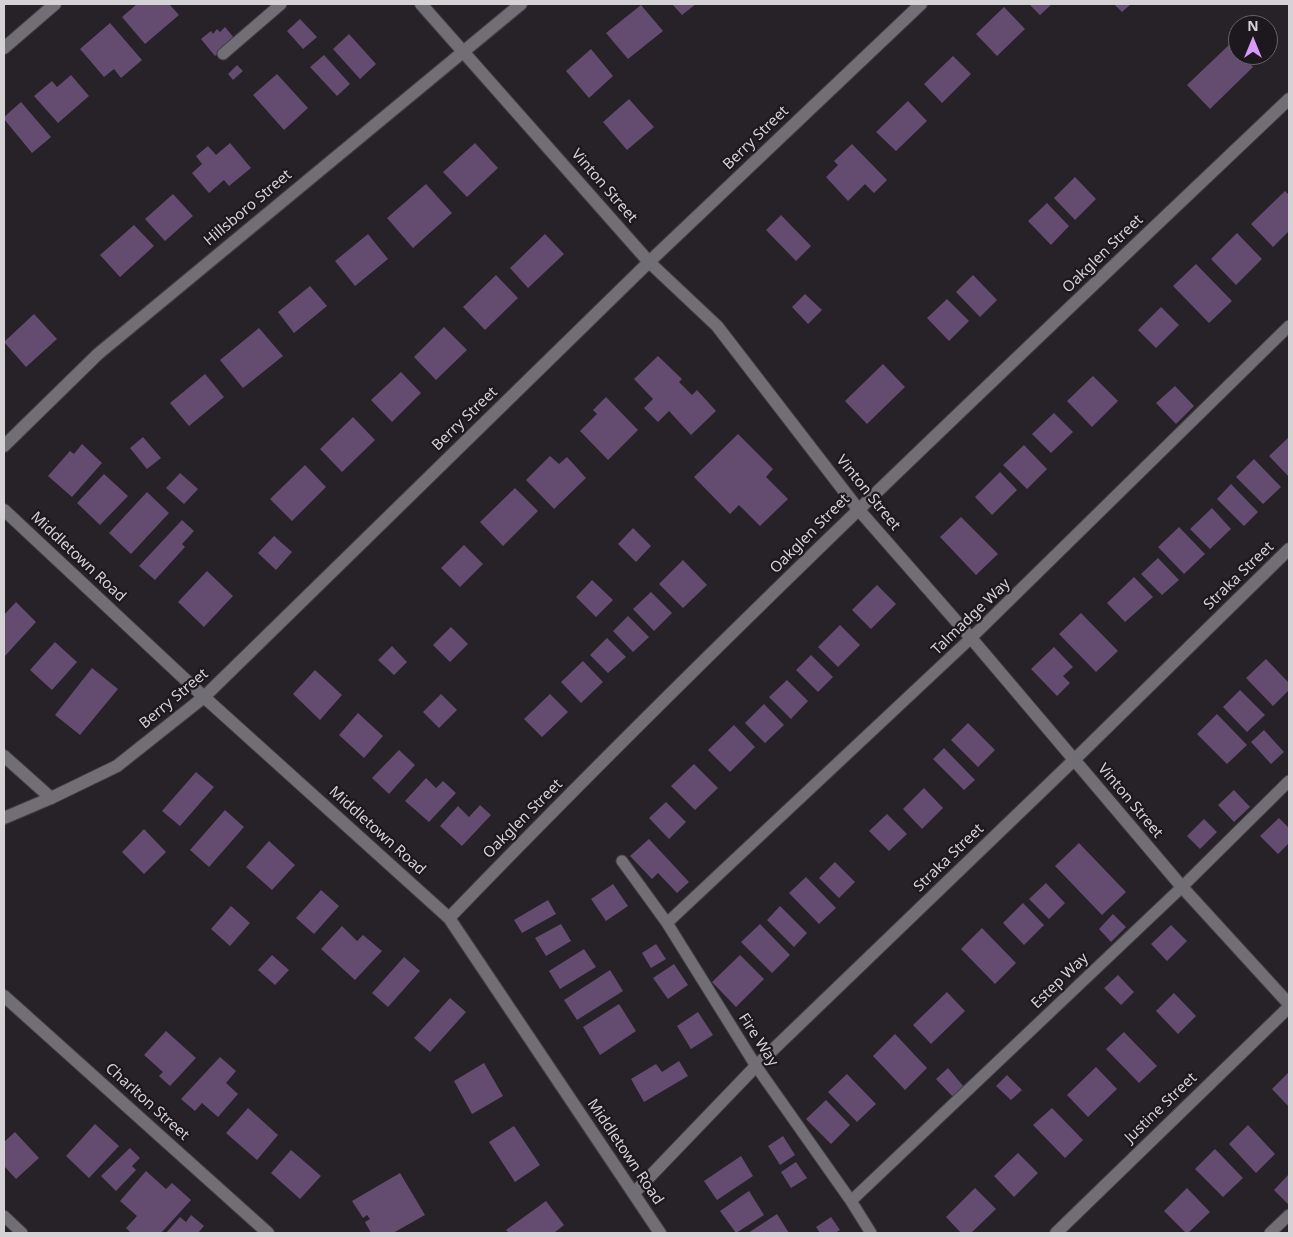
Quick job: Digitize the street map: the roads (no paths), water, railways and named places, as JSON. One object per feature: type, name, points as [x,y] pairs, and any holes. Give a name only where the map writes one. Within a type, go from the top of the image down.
[{"type":"street","name":"Vinton Street","points":[[421,4],[650,262],[717,326],[858,509],[971,638],[1182,887],[1289,1005]]},
{"type":"street","name":"Hillsboro Street","points":[[4,446],[98,354],[521,4]]},
{"type":"street","name":"Berry Street","points":[[4,818],[117,766],[204,697],[650,262],[921,4]]},
{"type":"street","points":[[4,48],[52,5]]},
{"type":"street","name":"Oakglen Street","points":[[449,918],[858,509],[1289,99]]},
{"type":"street","name":"Middletown Road","points":[[4,510],[204,697],[449,918],[660,1233]]},
{"type":"street","name":"Straka Street","points":[[634,1193],[756,1066],[1074,760],[1289,549]]},
{"type":"street","points":[[4,756],[50,798]]},
{"type":"street","name":"Charlton Street","points":[[4,996],[268,1233]]},
{"type":"street","name":"Justine Street","points":[[1056,1233],[1289,1005]]},
{"type":"lane","points":[[223,54],[281,4]]},
{"type":"lane","name":"Talmadge Way","points":[[667,923],[971,638],[1289,326]]},
{"type":"lane","name":"Estep Way","points":[[851,1201],[1182,887],[1289,781]]},
{"type":"lane","name":"Fire Way","points":[[622,861],[667,923],[756,1066],[851,1201],[871,1233]]},
{"type":"lane","points":[[1270,1233],[1289,1215]]},
{"type":"lane","points":[[4,1216],[22,1233]]}]
